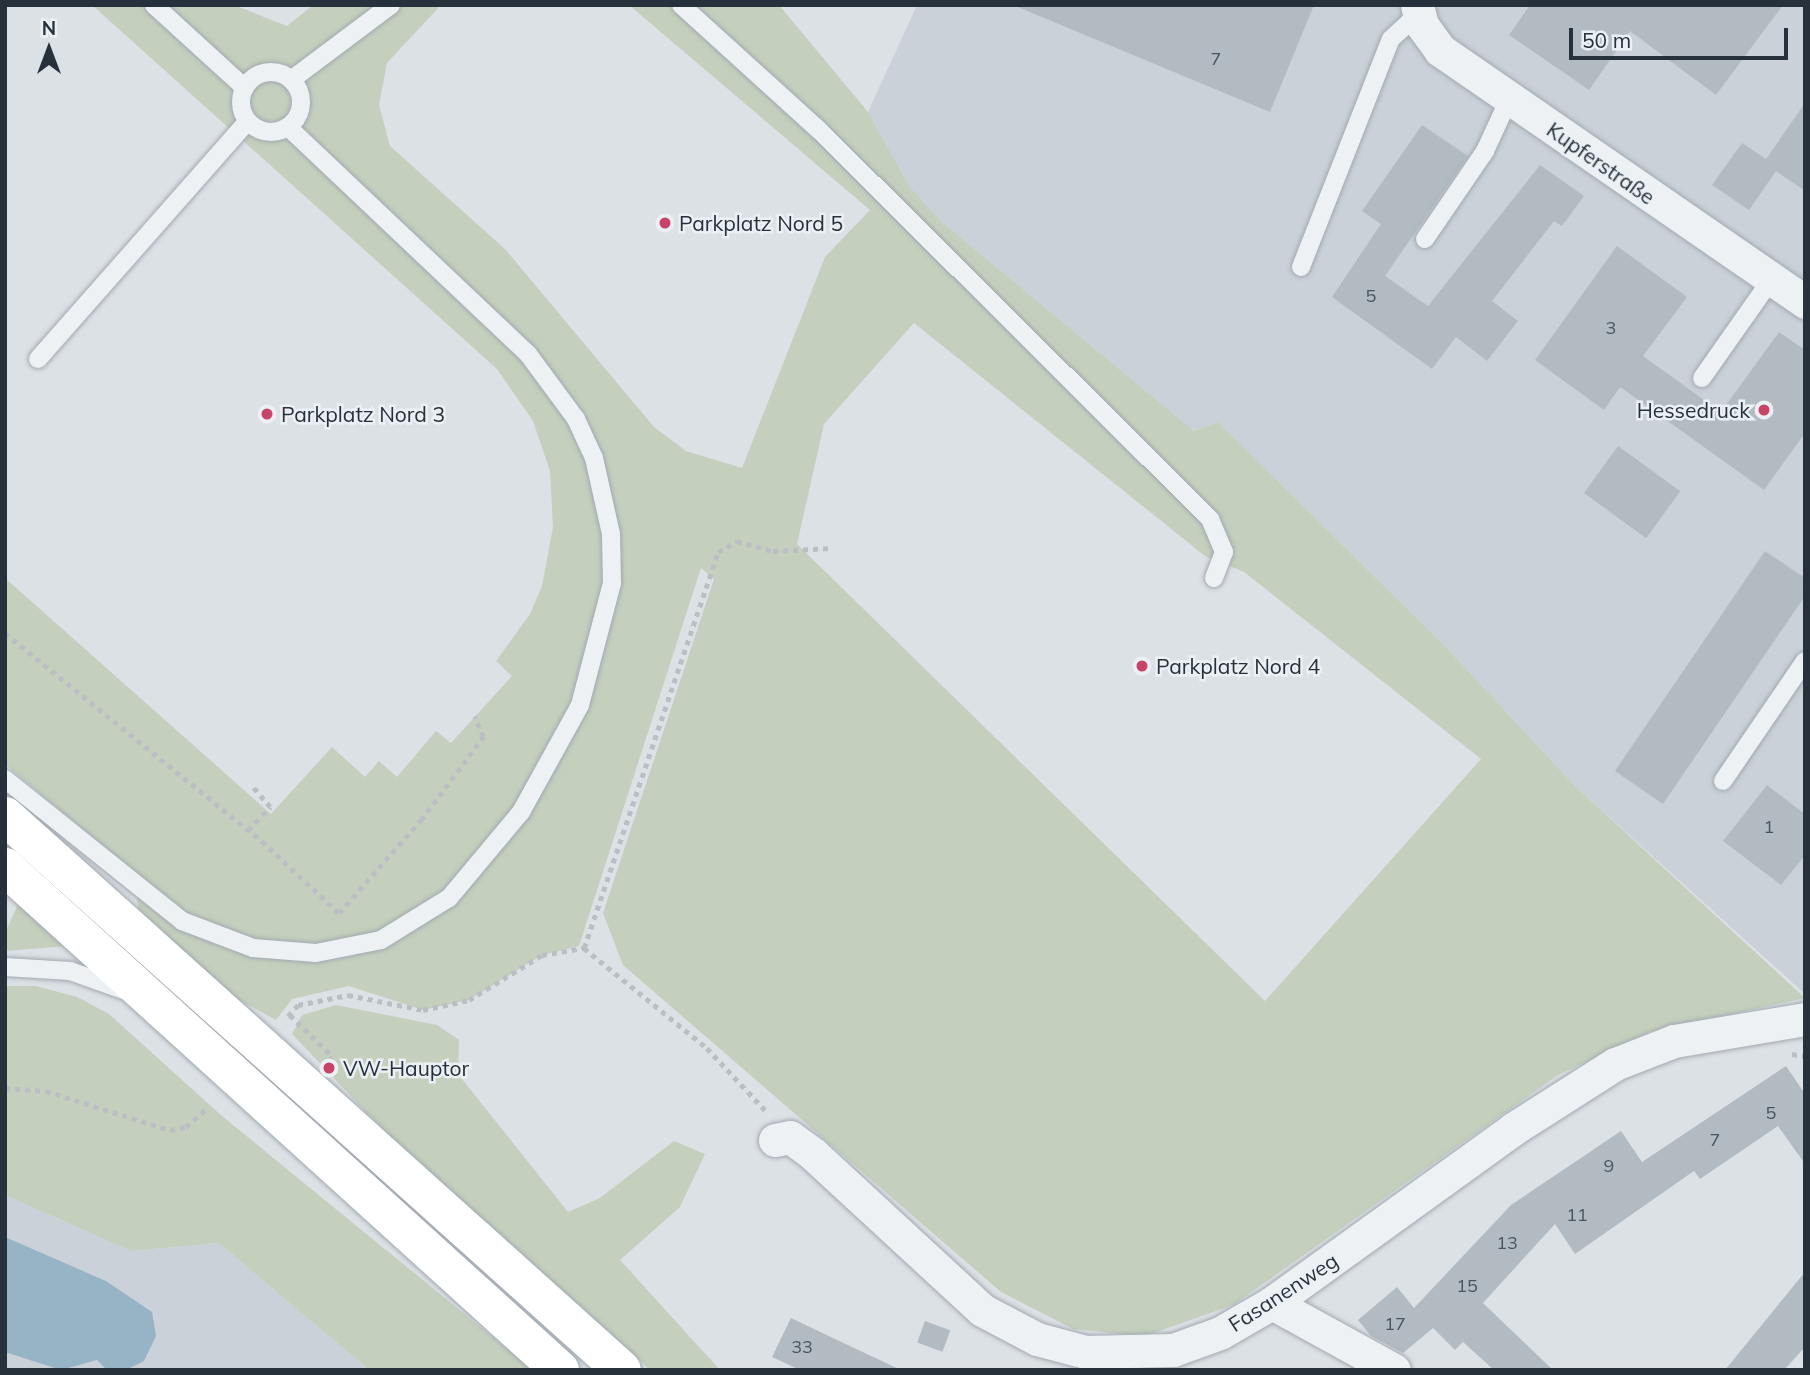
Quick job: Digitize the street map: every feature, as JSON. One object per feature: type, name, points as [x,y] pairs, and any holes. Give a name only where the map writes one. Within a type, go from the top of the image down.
[{"type":"main road","points":[[5,816],[622,1370]]},
{"type":"main road","points":[[6,863],[160,1009],[560,1370]]},
{"type":"street","name":"Kupferstraße","points":[[1418,9],[1440,50],[1805,302]]},
{"type":"street","name":"Fasanenweg","points":[[783,1139],[982,1310],[1037,1339],[1086,1352],[1173,1350],[1220,1333],[1272,1303],[1523,1122],[1615,1064],[1674,1041],[1805,1018]]},
{"type":"street","points":[[1272,1303],[1394,1370]]},
{"type":"lane","points":[[154,5],[245,88]]},
{"type":"lane","points":[[290,80],[391,5]]},
{"type":"lane","points":[[681,5],[819,130],[1210,519],[1224,552],[1214,578]]},
{"type":"lane","points":[[1301,267],[1391,40],[1418,9]]},
{"type":"lane","points":[[267,73],[290,80],[300,109],[288,127],[264,131],[248,121],[241,107],[245,88],[267,73]]},
{"type":"lane","points":[[1424,239],[1485,151],[1508,99]]},
{"type":"lane","points":[[38,359],[248,121]]},
{"type":"lane","points":[[5,779],[181,921],[253,948],[316,953],[381,940],[449,898],[522,813],[580,705],[612,583],[611,534],[594,458],[576,419],[528,354],[288,127]]},
{"type":"lane","points":[[1702,378],[1771,280]]},
{"type":"lane","points":[[1723,781],[1805,661]]},
{"type":"lane","points":[[6,863],[53,866],[74,878]]},
{"type":"lane","points":[[5,967],[70,971],[160,1009]]},
{"type":"path","points":[[584,948],[718,552],[737,541],[773,551],[832,548]]},
{"type":"path","points":[[5,633],[248,830],[339,913],[421,820],[483,737],[475,717]]},
{"type":"path","points":[[248,830],[270,807],[252,786]]},
{"type":"path","points":[[330,1060],[333,1057],[289,1016],[298,1005],[348,996],[422,1010],[469,1000],[542,955],[584,948],[707,1048],[783,1139]]},
{"type":"path","points":[[5,1088],[46,1091],[170,1130],[186,1127],[207,1108]]},
{"type":"shaded area","points":[[917,5],[1805,5],[1805,994],[1575,786],[1443,644],[1218,422],[1194,431],[942,222],[910,187],[868,112]]},
{"type":"shaded area","points":[[5,1195],[131,1251],[219,1243],[369,1370],[5,1370]]},
{"type":"green space","points":[[92,5],[234,5],[287,26],[313,5],[441,5],[387,63],[379,105],[390,146],[505,249],[654,427],[686,451],[742,468],[825,257],[870,210],[629,5],[779,5],[868,112],[910,187],[942,222],[1194,431],[1218,422],[1443,644],[1575,786],[1805,998],[1649,1032],[1558,1075],[1233,1305],[1145,1336],[1073,1329],[1001,1292],[623,965],[603,913],[714,579],[701,568],[579,946],[542,955],[469,1000],[423,1010],[349,986],[292,999],[276,1020],[228,994],[138,908],[136,874],[5,764],[5,578],[271,814],[332,747],[365,777],[379,761],[397,777],[436,731],[451,743],[512,676],[496,661],[530,614],[542,586],[553,527],[550,471],[533,421],[497,369]],"holes":[[[914,323],[1205,556],[1244,572],[1481,759],[1265,1001],[797,544],[824,424]]]},
{"type":"green space","points":[[19,902],[68,946],[5,951],[5,933]]},
{"type":"green space","points":[[5,986],[36,986],[77,997],[109,1014],[222,1116],[533,1370],[369,1370],[219,1243],[131,1251],[5,1195]]},
{"type":"green space","points":[[336,1005],[437,1025],[459,1040],[458,1074],[568,1212],[600,1198],[674,1141],[705,1154],[680,1207],[620,1260],[720,1370],[650,1370],[386,1133],[292,1034],[302,1015]]},
{"type":"water","points":[[5,1237],[106,1281],[152,1312],[156,1336],[144,1361],[126,1370],[107,1370],[97,1360],[61,1370],[5,1352]]},
{"type":"building","points":[[1013,5],[1314,5],[1270,112]]},
{"type":"building","points":[[1530,5],[1783,5],[1716,95],[1630,31],[1589,90],[1509,35]]},
{"type":"building","points":[[1805,103],[1805,191],[1776,171],[1749,210],[1712,185],[1742,143],[1766,159]]},
{"type":"building","points":[[1422,125],[1468,156],[1385,276],[1428,306],[1540,165],[1584,196],[1562,226],[1554,221],[1492,301],[1518,321],[1487,361],[1456,337],[1432,369],[1332,297],[1381,224],[1362,211]]},
{"type":"building","points":[[1617,246],[1687,297],[1643,356],[1721,412],[1779,332],[1805,350],[1805,433],[1764,490],[1620,387],[1604,410],[1535,360]]},
{"type":"building","points":[[1618,446],[1680,491],[1646,538],[1584,493]]},
{"type":"building","points":[[1765,551],[1805,578],[1805,596],[1663,804],[1615,771]]},
{"type":"building","points":[[1767,785],[1805,814],[1805,855],[1781,885],[1723,841]]},
{"type":"building","points":[[1786,1066],[1805,1094],[1805,1164],[1778,1126],[1700,1179],[1694,1171],[1575,1254],[1555,1224],[1483,1303],[1553,1370],[1494,1370],[1463,1342],[1455,1350],[1433,1328],[1403,1353],[1371,1336],[1358,1320],[1397,1287],[1414,1308],[1511,1205],[1621,1131],[1642,1162]]},
{"type":"building","points":[[1805,1272],[1805,1347],[1784,1370],[1725,1370]]},
{"type":"building","points":[[791,1318],[901,1370],[800,1370],[772,1357]]},
{"type":"building","points":[[925,1321],[950,1330],[943,1352],[917,1343]]},
{"type":"place","name":"Parkplatz Nord 5","points":[[665,223]]},
{"type":"place","name":"Hessedruck","points":[[1764,410]]},
{"type":"place","name":"Parkplatz Nord 3","points":[[267,414]]},
{"type":"place","name":"Parkplatz Nord 4","points":[[1142,666]]},
{"type":"place","name":"VW-Hauptor","points":[[329,1068]]}]
